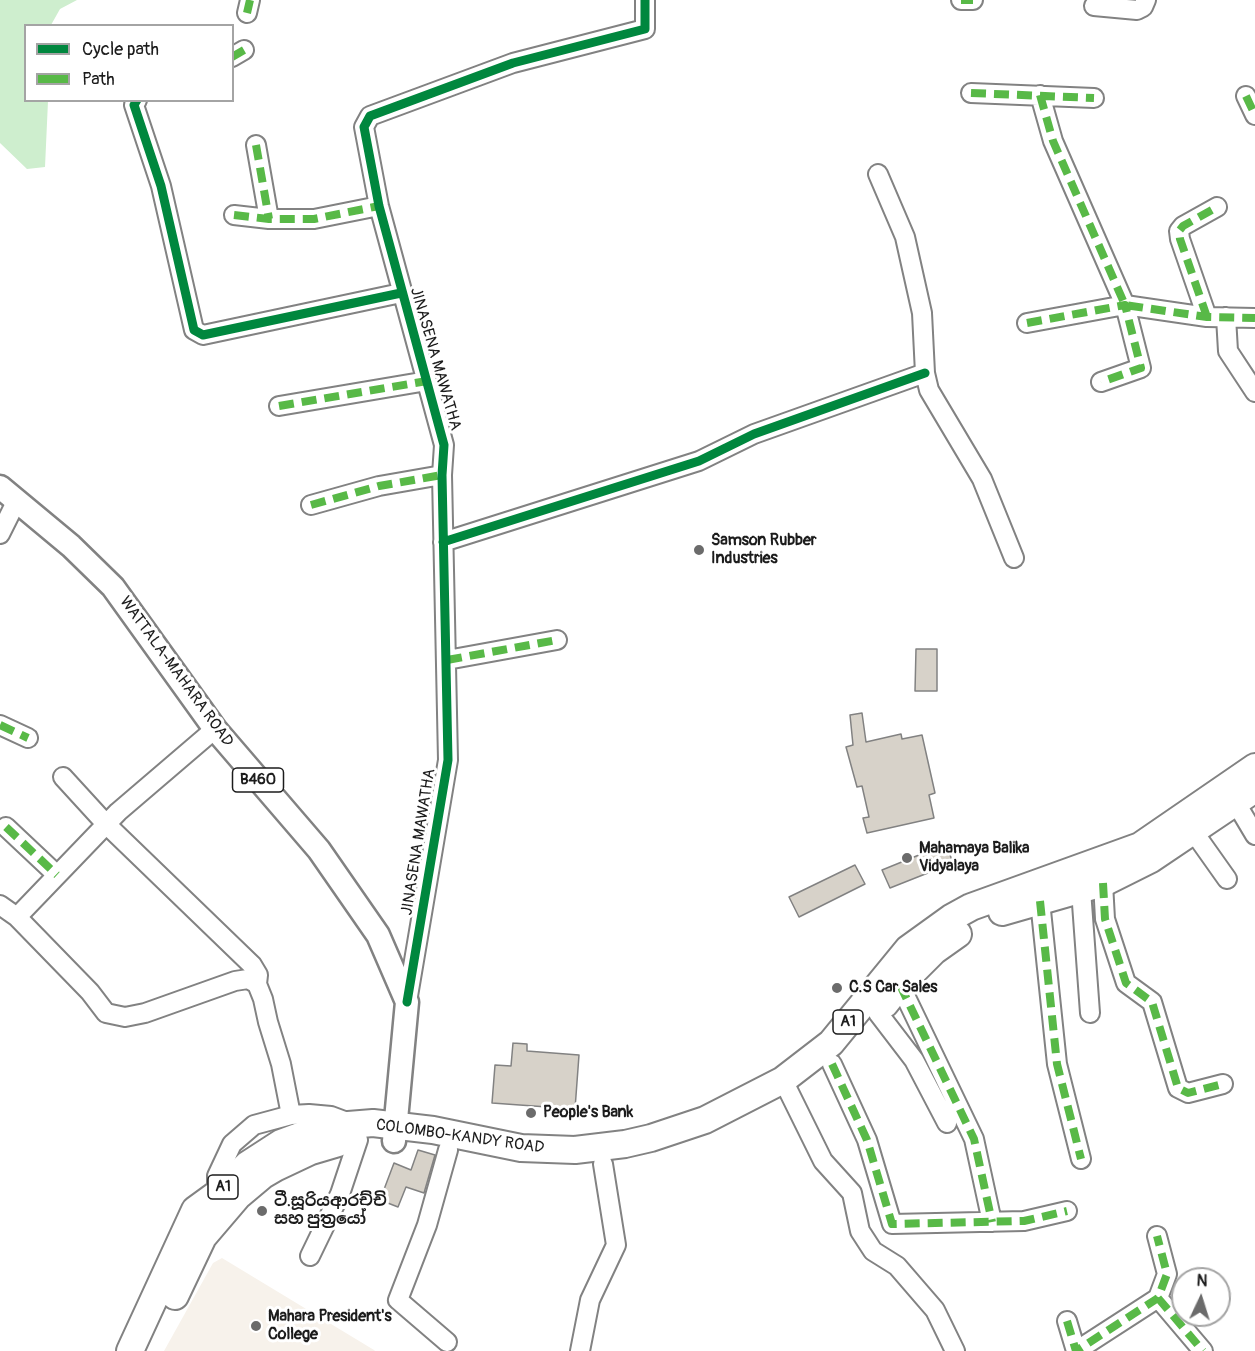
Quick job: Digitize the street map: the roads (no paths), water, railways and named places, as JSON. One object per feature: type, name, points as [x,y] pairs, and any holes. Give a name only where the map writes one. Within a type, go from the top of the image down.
[{"type":"highway","name":"COLOMBO-KANDY ROAD","points":[[395,1132],[448,1150],[504,1162],[581,1166],[658,1153],[707,1136],[786,1088],[832,1064],[900,985],[934,951],[959,933],[997,914],[1092,886],[1151,859],[1193,831],[1239,793],[1255,767]]},
{"type":"highway","name":"COLOMBO-KANDY ROAD","points":[[130,1351],[195,1210],[217,1194],[247,1165],[281,1143],[322,1129],[395,1132],[521,1148],[575,1150],[651,1138],[705,1120],[786,1088],[831,1043],[908,949],[951,918],[971,907],[1140,846],[1239,793]]},
{"type":"highway","name":"COLOMBO-KANDY ROAD","points":[[149,1351],[203,1237],[238,1196],[263,1176],[299,1155],[335,1144],[355,1132]]},
{"type":"main road","name":"WATTALA-MAHARA ROAD","points":[[8,493],[71,546],[113,587],[214,729],[319,850],[378,935],[407,1002],[395,1132]]},
{"type":"street","name":"JINASENA MAWATHA","points":[[407,1002],[448,760],[442,475],[444,445],[379,206],[364,128],[370,116],[513,63],[645,29],[645,0]]},
{"type":"street","points":[[961,0],[973,0]]},
{"type":"street","points":[[1094,6],[1137,10],[1143,7],[1146,0]]},
{"type":"street","points":[[971,93],[1094,98]]},
{"type":"street","points":[[1040,95],[1053,141],[1125,305],[1141,368],[1101,382]]},
{"type":"street","points":[[1246,96],[1255,115]]},
{"type":"street","points":[[136,102],[134,105],[161,186],[194,330],[203,335],[401,293]]},
{"type":"street","points":[[256,145],[269,219]]},
{"type":"street","points":[[878,174],[908,248],[922,313],[924,373],[929,390],[982,479],[1014,558]]},
{"type":"street","points":[[234,215],[269,219],[314,219],[379,206]]},
{"type":"street","points":[[1207,317],[1179,231],[1183,226],[1217,207]]},
{"type":"street","points":[[1027,323],[1125,305],[1207,317],[1255,318]]},
{"type":"street","points":[[1226,317],[1228,351],[1255,392]]},
{"type":"street","points":[[443,542],[699,461],[754,434],[924,373]]},
{"type":"street","points":[[279,406],[427,381]]},
{"type":"street","points":[[311,505],[379,486],[442,475]]},
{"type":"street","points":[[0,534],[8,493]]},
{"type":"street","points":[[447,660],[557,639]]},
{"type":"street","points":[[0,725],[28,738]]},
{"type":"street","points":[[17,917],[106,824],[214,729]]},
{"type":"street","points":[[63,777],[106,824],[252,965],[258,975],[257,984],[281,1064],[291,1115]]},
{"type":"street","points":[[1239,793],[1255,835]]},
{"type":"street","points":[[6,827],[57,875]]},
{"type":"street","points":[[1193,831],[1227,879]]},
{"type":"street","points":[[1090,1014],[1092,886]]},
{"type":"street","points":[[1092,886],[1126,982],[1152,1002],[1178,1088],[1188,1093],[1223,1084]]},
{"type":"street","points":[[1040,901],[1057,1064],[1081,1159]]},
{"type":"street","points":[[0,905],[17,917],[90,992],[106,1013],[125,1017],[145,1013],[235,981],[248,979],[257,984]]},
{"type":"street","points":[[900,985],[974,1139],[992,1222]]},
{"type":"street","points":[[878,1013],[914,1060],[947,1123]]},
{"type":"street","points":[[832,1064],[867,1140],[892,1224],[1024,1221],[1067,1211]]},
{"type":"street","points":[[786,1088],[822,1161],[852,1193],[860,1231],[873,1251],[897,1266],[935,1310],[955,1351]]},
{"type":"street","points":[[217,1194],[217,1176],[232,1144],[254,1125],[291,1115],[331,1116],[355,1132],[340,1194],[310,1256]]},
{"type":"street","points":[[447,1342],[398,1300],[427,1225],[448,1150]]},
{"type":"street","points":[[580,1351],[590,1300],[616,1245],[603,1164]]},
{"type":"street","points":[[1067,1321],[1076,1351],[1158,1298],[1167,1274],[1157,1236]]},
{"type":"street","points":[[1158,1298],[1203,1351]]},
{"type":"place","name":"Samson Rubber Industries","points":[[699,550]]},
{"type":"place","name":"Mahamaya Balika Vidyalaya","points":[[907,858]]},
{"type":"place","name":"C.S Car Sales","points":[[837,988]]},
{"type":"place","name":"People's Bank","points":[[531,1113]]},
{"type":"place","name":"ටී.සූරියආරච්චි සහ පුත්‍රයෝ","points":[[262,1211]]},
{"type":"place","name":"Mahara President's College","points":[[256,1326]]}]
